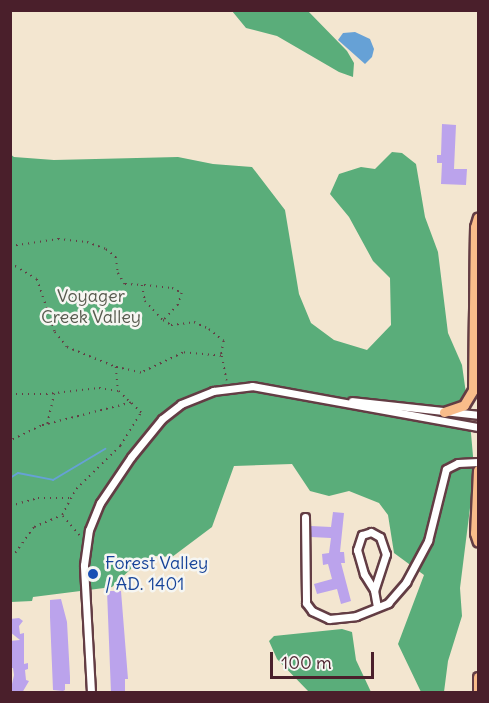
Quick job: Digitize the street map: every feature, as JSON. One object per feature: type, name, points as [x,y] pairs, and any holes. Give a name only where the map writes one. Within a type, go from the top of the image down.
[{"type":"main road","points":[[444,412],[464,405],[473,390],[475,227],[478,217]]},
{"type":"main road","points":[[478,470],[475,533],[478,542]]},
{"type":"main road","points":[[478,677],[478,693]]},
{"type":"street","points":[[91,693],[84,565],[86,542],[100,503],[133,454],[171,411],[197,396],[228,387],[260,386],[398,414],[478,427]]},
{"type":"street","points":[[328,399],[478,415]]},
{"type":"street","points":[[305,517],[304,588],[306,603],[312,611],[335,620],[356,616],[388,603],[421,558],[435,519],[446,469],[458,463],[478,462]]},
{"type":"street","points":[[374,590],[386,554],[380,537],[371,532],[362,535],[357,550],[364,574],[374,590],[377,607]]},
{"type":"path","points":[[10,246],[58,239],[87,242],[106,249],[116,257],[118,273],[125,284],[172,288],[182,293],[178,305],[163,320]]},
{"type":"path","points":[[10,263],[37,279],[55,332],[67,347],[116,367],[141,373],[183,353],[221,356]]},
{"type":"path","points":[[142,285],[145,301],[163,320],[171,325],[194,322],[224,341],[221,356],[228,387]]},
{"type":"path","points":[[116,367],[118,391]]},
{"type":"path","points":[[10,394],[55,393],[99,388],[118,391],[141,413],[120,446],[76,489],[62,515],[34,528],[15,554],[10,554]]},
{"type":"path","points":[[47,424],[55,393]]},
{"type":"path","points":[[10,441],[47,424],[130,403]]},
{"type":"path","points":[[120,446],[133,454]]},
{"type":"path","points":[[10,506],[38,498],[71,498]]},
{"type":"path","points":[[62,515],[86,542]]},
{"type":"green space","points":[[232,11],[308,11],[347,51],[354,63],[353,77],[339,72],[277,36],[246,28]]},
{"type":"green space","name":"Voyager Creek Valley","points":[[392,152],[402,153],[416,164],[425,217],[438,252],[448,333],[462,365],[470,422],[473,456],[471,500],[460,588],[462,616],[448,661],[444,692],[421,692],[398,644],[424,575],[394,553],[388,515],[379,503],[349,491],[329,496],[310,491],[292,464],[234,466],[212,527],[172,557],[154,556],[136,564],[112,587],[33,597],[32,601],[11,602],[10,154],[14,157],[54,160],[178,157],[213,164],[252,167],[285,210],[299,294],[311,323],[334,340],[367,350],[391,325],[390,278],[373,261],[349,217],[330,194],[339,174],[361,167],[375,169]]},
{"type":"green space","points":[[342,629],[352,632],[356,660],[371,692],[309,692],[277,659],[269,641],[274,636]]},
{"type":"water","points":[[355,32],[370,39],[374,49],[372,57],[365,64],[338,40],[343,33]]},
{"type":"building","points":[[442,124],[456,125],[454,169],[467,169],[466,185],[441,184],[442,163],[437,163],[437,155],[441,155]]},
{"type":"building","points":[[333,512],[344,513],[340,552],[344,552],[345,563],[341,563],[351,601],[341,604],[337,589],[317,594],[314,584],[332,579],[328,564],[323,565],[322,554],[329,553],[331,538],[311,537],[311,526],[331,527]]},
{"type":"building","points":[[107,591],[121,591],[128,679],[125,679],[125,693],[111,693]]},
{"type":"building","points":[[61,599],[67,622],[70,677],[70,684],[65,684],[63,691],[53,690],[50,617],[50,600]]},
{"type":"building","points":[[19,618],[23,621],[19,626],[20,634],[24,633],[24,664],[28,663],[28,669],[25,670],[26,680],[29,681],[22,693],[10,693],[14,675],[13,668],[10,668],[10,641],[20,640],[10,632],[10,619]]},
{"type":"waterway","points":[[10,478],[18,473],[53,480],[105,449]]},
{"type":"place","name":"Forest Valley / AD. 1401","points":[[93,574]]}]
